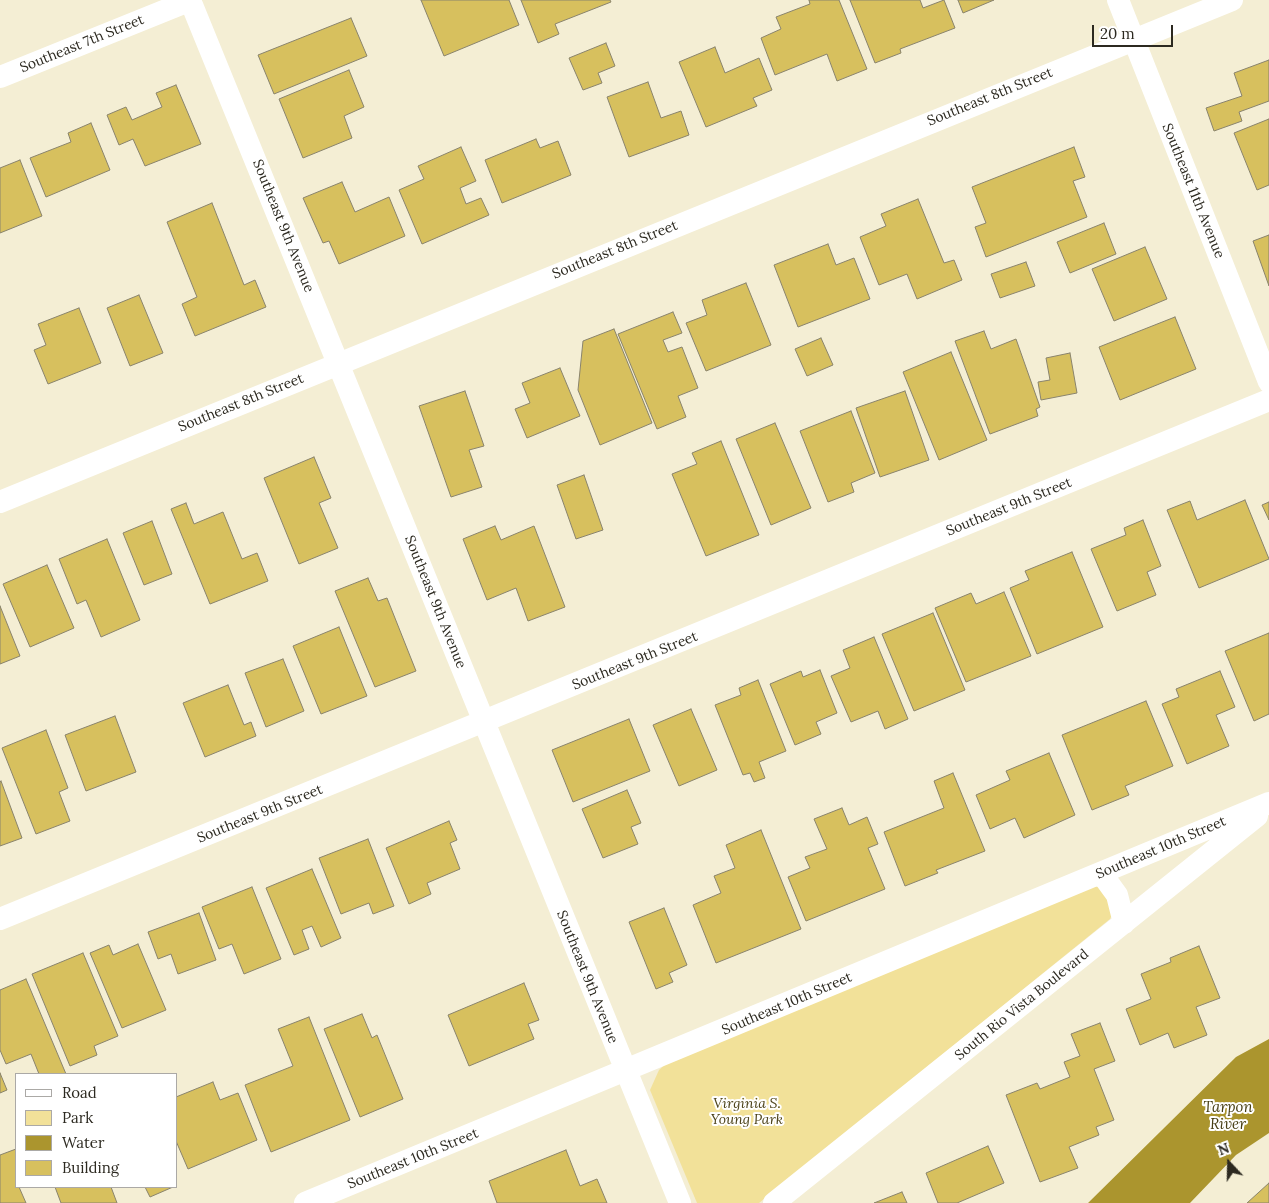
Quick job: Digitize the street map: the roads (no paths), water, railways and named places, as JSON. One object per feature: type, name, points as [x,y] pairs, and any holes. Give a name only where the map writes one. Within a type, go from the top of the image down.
[{"type":"street","name":"Southeast 7th Street","points":[[0,78],[190,0]]},
{"type":"street","name":"Southeast 9th Avenue","points":[[190,0],[680,1203]]},
{"type":"street","name":"Southeast 11th Avenue","points":[[1118,0],[1269,382]]},
{"type":"street","name":"Southeast 8th Street","points":[[0,502],[1133,38],[1232,0]]},
{"type":"street","name":"Southeast 9th Street","points":[[0,919],[484,723],[1269,400]]},
{"type":"street","name":"Southeast 10th Street","points":[[305,1203],[1269,805]]},
{"type":"street","name":"South Rio Vista Boulevard","points":[[774,1203],[1269,805]]},
{"type":"street","points":[[1101,873],[1117,895],[1124,923]]},
{"type":"water","name":"Tarpon River","points":[[1269,1039],[1269,1133],[1236,1155],[1190,1203],[1088,1203],[1236,1057]]},
{"type":"park label","name":"Virginia S. Young Park","points":[[747,1112]]}]
